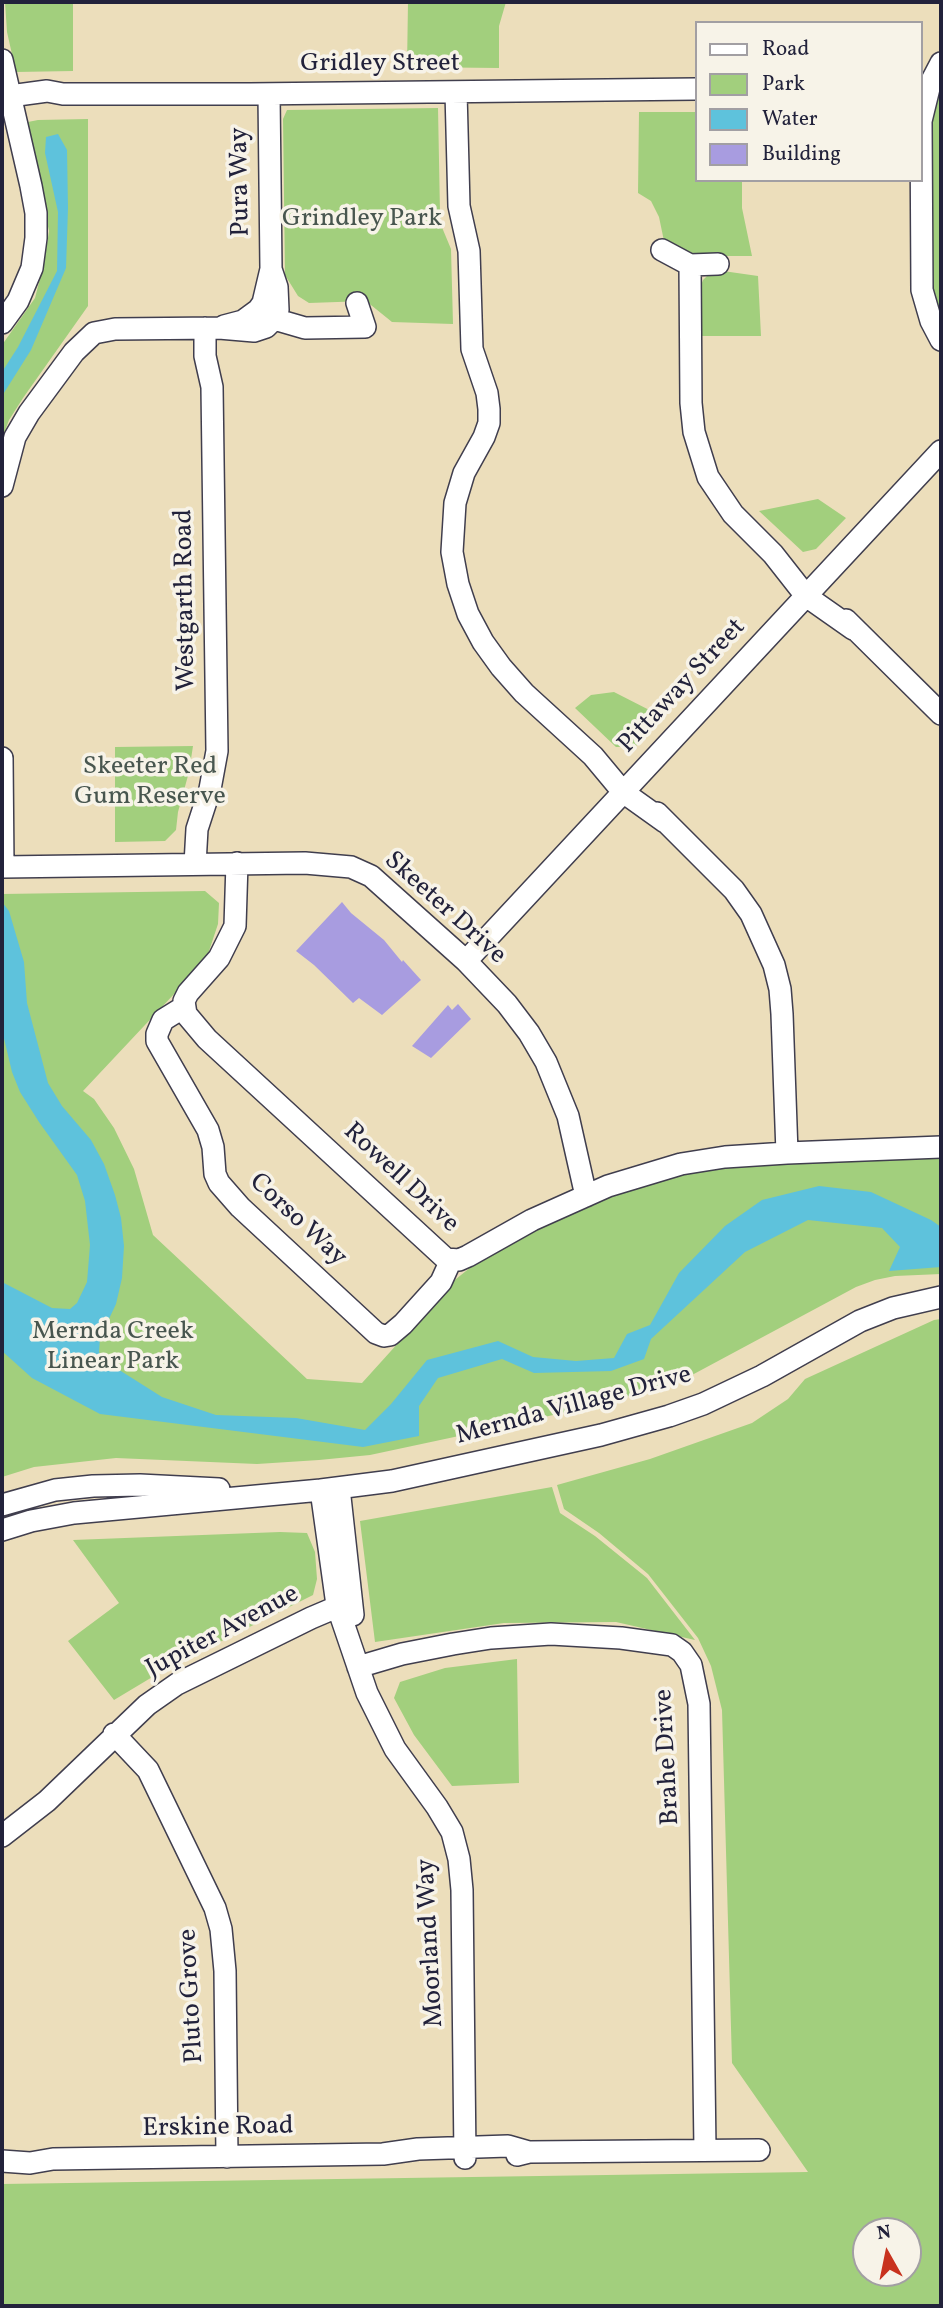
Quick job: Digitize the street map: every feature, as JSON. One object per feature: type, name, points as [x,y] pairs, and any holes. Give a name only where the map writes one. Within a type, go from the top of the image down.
[{"type":"street","points":[[2,60],[36,213],[32,268],[18,301],[2,323]]},
{"type":"street","points":[[922,112],[925,84],[941,64]]},
{"type":"street","name":"Gridley Street","points":[[12,105],[63,94],[694,89]]},
{"type":"street","points":[[456,92],[459,206],[469,251],[472,349],[487,393],[489,409],[489,423],[484,437],[464,472],[455,503],[452,552],[458,584],[468,614],[483,642],[524,693],[665,822],[734,890],[751,914],[774,965],[780,989],[786,1153]]},
{"type":"street","name":"Pura Way","points":[[266,315],[278,300],[271,269],[269,94]]},
{"type":"street","points":[[921,182],[922,290],[931,321],[941,340]]},
{"type":"street","points":[[663,250],[690,265],[718,264]]},
{"type":"street","points":[[690,265],[691,403],[699,453],[708,477],[733,514],[941,714]]},
{"type":"street","points":[[2,486],[15,437],[29,413],[74,352],[94,333],[115,329],[212,328],[266,315],[305,328],[365,327],[357,303]]},
{"type":"street","name":"Westgarth Road","points":[[202,864],[207,836],[203,811],[211,789],[217,751],[212,387],[218,356],[212,328]]},
{"type":"street","name":"Pittaway Street","points":[[466,961],[941,451]]},
{"type":"street","points":[[2,758],[2,866]]},
{"type":"street","points":[[184,1007],[188,993],[219,958],[235,926],[237,863]]},
{"type":"street","name":"Skeeter Drive","points":[[2,866],[332,863],[351,867],[371,876],[466,961],[507,1004],[529,1033],[546,1062],[568,1116],[586,1196]]},
{"type":"street","name":"Rowell Drive","points":[[184,1007],[191,1022],[207,1039],[446,1259],[451,1260],[468,1256],[533,1220],[608,1186],[681,1164],[724,1157],[941,1147]]},
{"type":"street","name":"Corso Way","points":[[184,1007],[163,1020],[157,1041],[208,1130],[219,1183],[240,1207],[376,1333],[384,1336],[390,1335],[403,1324],[441,1282],[451,1260]]},
{"type":"street","name":"Mernda Village Drive","points":[[2,1530],[74,1513],[392,1481],[578,1441],[669,1416],[762,1377],[860,1321],[893,1308],[941,1297]]},
{"type":"street","name":"Mernda Village Drive","points":[[2,1505],[55,1490],[93,1486],[140,1485],[284,1492]]},
{"type":"street","name":"Moorland Way","points":[[330,1489],[344,1603],[358,1667],[378,1718],[395,1749],[452,1832],[458,1859],[462,1890],[465,2153]]},
{"type":"street","name":"Jupiter Avenue","points":[[2,1836],[47,1801],[138,1711],[177,1684],[344,1603]]},
{"type":"street","name":"Brahe Drive","points":[[358,1667],[402,1654],[453,1644],[491,1638],[551,1634],[621,1638],[672,1645],[682,1652],[691,1665],[699,1714],[705,2150]]},
{"type":"street","name":"Pluto Grove","points":[[114,1734],[148,1770],[215,1908],[221,1929],[225,1971],[227,2157]]},
{"type":"street","name":"Erskine Road","points":[[2,2151],[54,2159],[383,2154],[417,2160],[465,2153],[509,2157],[529,2152],[759,2150]]},
{"type":"street","name":"Erskine Road","points":[[2,2161],[30,2164],[54,2159]]},
{"type":"green space","points":[[5,2],[73,2],[73,71],[16,72],[7,32]]},
{"type":"green space","points":[[408,2],[506,2],[499,26],[499,68],[407,67]]},
{"type":"green space","points":[[941,79],[941,321],[932,295],[929,123]]},
{"type":"green space","name":"Grindley Park","points":[[438,108],[440,213],[441,225],[451,249],[453,324],[392,322],[366,301],[309,303],[298,296],[285,275],[283,119],[287,110]]},
{"type":"green space","points":[[639,112],[694,112],[694,182],[742,182],[742,208],[752,256],[700,256],[664,241],[659,217],[651,201],[638,193]]},
{"type":"green space","points":[[88,119],[88,306],[23,398],[9,420],[2,439],[2,345],[35,298],[49,231],[26,126],[28,122],[38,120]]},
{"type":"green space","points":[[723,271],[758,276],[761,336],[702,336],[700,288],[708,275]]},
{"type":"green space","points":[[818,499],[846,518],[816,549],[803,552],[759,511]]},
{"type":"green space","points":[[614,692],[663,717],[635,747],[616,747],[575,708],[591,695]]},
{"type":"green space","name":"Skeeter Red Gum Reserve","points":[[193,746],[176,830],[165,841],[115,842],[115,747]]},
{"type":"green space","name":"Mernda Creek Linear Park","points":[[205,891],[219,903],[218,924],[206,960],[83,1091],[94,1099],[114,1128],[134,1169],[153,1235],[307,1379],[362,1383],[456,1279],[486,1255],[605,1195],[695,1169],[941,1158],[941,1274],[895,1276],[875,1280],[856,1287],[692,1375],[611,1402],[473,1433],[370,1455],[319,1460],[257,1464],[116,1458],[34,1467],[2,1477],[2,894]]},
{"type":"green space","points":[[941,1319],[941,2306],[2,2306],[2,2184],[808,2172],[732,2063],[722,1710],[711,1666],[698,1638],[648,1574],[599,1533],[564,1509],[557,1485],[650,1459],[752,1423],[788,1399],[805,1379]]},
{"type":"green space","points":[[552,1487],[560,1513],[595,1536],[647,1578],[695,1640],[616,1622],[504,1623],[375,1642],[360,1521]]},
{"type":"green space","points":[[307,1533],[315,1552],[317,1579],[313,1595],[164,1670],[114,1700],[68,1641],[119,1603],[73,1540]]},
{"type":"green space","points":[[517,1659],[519,1783],[452,1786],[414,1735],[394,1698],[400,1682],[445,1668]]},
{"type":"water","points":[[58,134],[67,150],[66,268],[31,350],[2,396],[2,372],[57,271],[58,212],[45,153],[46,137]]},
{"type":"water","points":[[2,902],[9,911],[24,962],[27,1003],[48,1083],[62,1106],[91,1140],[104,1164],[121,1218],[124,1246],[122,1278],[116,1304],[100,1338],[99,1352],[105,1361],[162,1397],[216,1415],[296,1418],[365,1430],[391,1404],[427,1360],[498,1341],[533,1357],[576,1361],[614,1358],[627,1334],[650,1325],[679,1273],[725,1226],[762,1200],[819,1186],[871,1192],[931,1220],[941,1227],[941,1267],[889,1271],[900,1247],[882,1228],[808,1220],[745,1252],[651,1339],[644,1359],[611,1371],[534,1373],[502,1359],[438,1378],[419,1406],[419,1436],[363,1447],[100,1414],[32,1378],[2,1351],[2,1282],[52,1308],[70,1309],[77,1303],[87,1282],[90,1245],[85,1201],[77,1175],[20,1092],[12,1072],[2,1030]]},
{"type":"building","points":[[342,902],[351,913],[384,940],[421,980],[382,1015],[359,998],[353,1003],[296,951]]},
{"type":"building","points":[[458,1004],[471,1019],[431,1058],[412,1046],[448,1005],[452,1010]]}]
